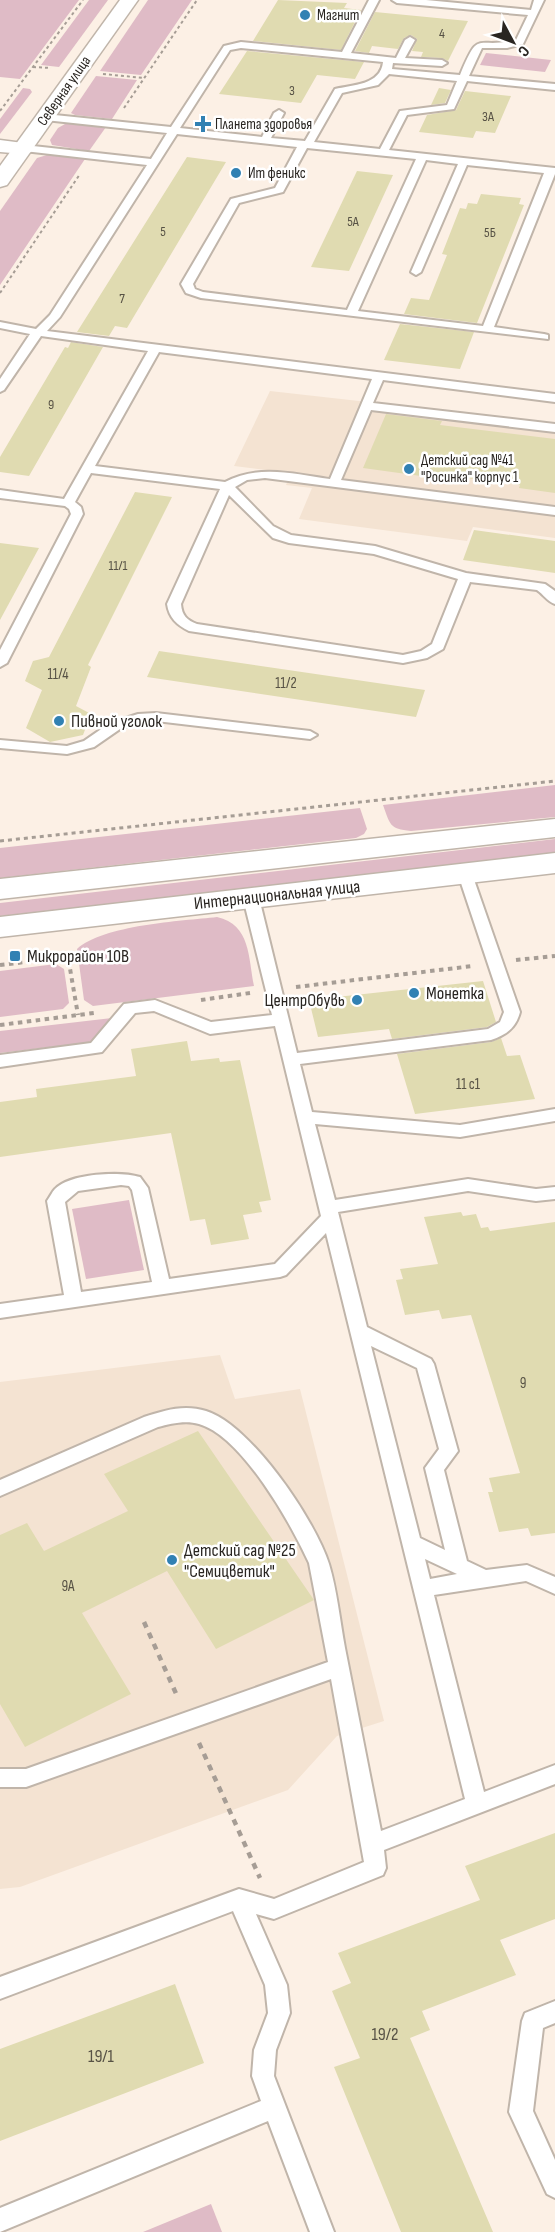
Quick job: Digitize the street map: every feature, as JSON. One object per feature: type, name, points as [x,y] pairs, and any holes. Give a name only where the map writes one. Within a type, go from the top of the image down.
[{"type":"main road","name":"Северная улица","points":[[0,181],[129,0]]},
{"type":"main road","points":[[0,146],[24,148]]},
{"type":"main road","name":"Интернациональная улица","points":[[0,889],[555,828]]},
{"type":"main road","name":"Интернациональная улица","points":[[0,927],[555,863]]},
{"type":"lane","points":[[345,55],[374,0]]},
{"type":"lane","points":[[397,0],[534,14]]},
{"type":"lane","points":[[383,153],[403,113],[419,109],[436,110],[451,107],[476,48],[480,45],[507,45],[520,42],[539,0]]},
{"type":"lane","points":[[400,59],[410,40]]},
{"type":"lane","points":[[0,388],[30,341],[54,317],[172,130],[227,48],[241,45],[345,55],[463,78],[555,87]]},
{"type":"lane","points":[[442,63],[400,59],[387,65],[375,83],[338,91],[279,190],[235,201],[187,284],[190,291],[201,295],[544,337]]},
{"type":"lane","points":[[265,140],[279,113]]},
{"type":"lane","points":[[45,117],[553,170],[487,330]]},
{"type":"lane","points":[[24,148],[152,162]]},
{"type":"lane","points":[[351,314],[422,157]]},
{"type":"lane","points":[[416,272],[464,161]]},
{"type":"lane","points":[[0,325],[155,348],[555,398]]},
{"type":"lane","points":[[68,503],[155,348]]},
{"type":"lane","points":[[334,483],[379,376]]},
{"type":"lane","points":[[366,406],[555,428]]},
{"type":"lane","points":[[87,469],[227,486],[244,477],[265,474],[555,512]]},
{"type":"lane","points":[[227,486],[174,604],[175,615],[182,622],[194,628],[404,658],[418,657],[432,652],[438,646],[465,577]]},
{"type":"lane","points":[[227,486],[277,535],[375,550],[465,577],[540,587],[549,592],[555,600]]},
{"type":"lane","points":[[0,494],[68,503],[75,507],[77,514],[0,663]]},
{"type":"lane","points":[[0,744],[67,750],[89,744],[115,726],[138,718],[156,717],[310,735]]},
{"type":"lane","points":[[291,1059],[491,1034],[504,1029],[511,1022],[512,1012],[465,874]]},
{"type":"lane","points":[[251,898],[476,1803]]},
{"type":"lane","points":[[0,1061],[96,1048],[130,1008],[156,1005],[210,1029],[281,1020]]},
{"type":"lane","points":[[305,1117],[460,1131],[555,1115]]},
{"type":"lane","points":[[74,1300],[56,1201],[62,1192],[74,1185],[121,1179],[134,1181],[140,1188],[162,1288]]},
{"type":"lane","points":[[0,1311],[280,1270],[329,1212],[468,1185],[536,1195],[555,1193]]},
{"type":"lane","points":[[358,1331],[425,1364],[449,1451],[434,1468],[459,1566]]},
{"type":"lane","points":[[0,1488],[151,1422],[171,1416],[187,1415],[205,1418],[244,1445],[303,1528],[319,1563],[373,1844],[375,1868],[274,1909],[238,1899],[0,1988]]},
{"type":"lane","points":[[411,1543],[485,1578]]},
{"type":"lane","points":[[423,1588],[527,1573],[555,1586]]},
{"type":"lane","points":[[0,1778],[26,1778],[339,1667]]},
{"type":"lane","points":[[373,1844],[555,1774]]},
{"type":"lane","points":[[238,1899],[276,1985],[279,2013],[265,2050],[264,2076],[322,2232]]},
{"type":"lane","points":[[555,2012],[533,2021],[521,2112],[555,2186]]},
{"type":"lane","points":[[0,2220],[274,2108]]},
{"type":"path","points":[[0,111],[83,0]]},
{"type":"path","points":[[0,841],[555,781]]},
{"type":"path","points":[[156,1005],[555,956]]},
{"type":"path","points":[[0,965],[68,957],[78,1015],[0,1025]]},
{"type":"path","points":[[144,1622],[274,1909]]},
{"type":"shaded area","points":[[0,0],[79,0],[20,79],[0,77]]},
{"type":"shaded area","points":[[89,0],[108,0],[59,67],[41,65]]},
{"type":"shaded area","points":[[148,0],[192,0],[141,75],[100,71]]},
{"type":"shaded area","points":[[486,53],[551,60],[545,72],[480,65]]},
{"type":"shaded area","points":[[96,76],[137,80],[112,119],[71,113]]},
{"type":"shaded area","points":[[23,88],[30,89],[32,92],[0,134],[0,119]]},
{"type":"shaded area","points":[[65,124],[106,127],[89,151],[52,145],[50,140],[58,128]]},
{"type":"shaded area","points":[[47,155],[85,159],[0,285],[0,211],[37,158]]},
{"type":"shaded area","name":"Детский сад №41 \"Росинка\" корпус 1","points":[[270,391],[555,423],[555,538],[473,527],[467,541],[299,519],[312,488],[286,485],[291,473],[234,466]]},
{"type":"shaded area","points":[[555,785],[555,817],[411,831],[394,827],[383,805]]},
{"type":"shaded area","points":[[360,808],[367,829],[364,834],[356,838],[0,878],[0,848]]},
{"type":"shaded area","points":[[555,839],[555,854],[0,916],[0,903]]},
{"type":"shaded area","points":[[217,917],[228,921],[242,935],[249,954],[254,986],[93,1006],[84,1000],[77,949],[89,941],[105,934],[143,925]]},
{"type":"shaded area","points":[[56,964],[64,969],[69,1003],[63,1009],[0,1017],[0,971]]},
{"type":"shaded area","points":[[112,1018],[92,1042],[0,1053],[0,1031]]},
{"type":"shaded area","points":[[129,1200],[144,1270],[86,1279],[72,1209]]},
{"type":"shaded area","name":"Детский сад №25 \"Семицветик\"","points":[[220,1355],[235,1399],[300,1389],[384,1721],[337,1736],[288,1790],[20,1887],[0,1889],[0,1382]]},
{"type":"shaded area","points":[[211,2204],[222,2232],[143,2232]]},
{"type":"building","points":[[278,0],[347,3],[344,8],[361,10],[341,50],[253,41]]},
{"type":"building","points":[[375,12],[468,21],[448,61],[442,58],[421,57],[423,52],[412,51],[417,39],[411,35],[404,38],[398,49],[372,46],[369,53],[355,51]]},
{"type":"building","points":[[247,51],[364,62],[355,79],[317,75],[301,103],[219,94]]},
{"type":"building","points":[[439,88],[451,90],[445,103],[431,105]]},
{"type":"building","points":[[465,91],[511,96],[495,133],[476,131],[473,138],[419,132],[427,115],[456,110]]},
{"type":"building","points":[[187,157],[226,162],[127,328],[115,326],[109,336],[77,332]]},
{"type":"building","points":[[357,171],[393,175],[349,271],[311,267]]},
{"type":"building","points":[[481,194],[521,198],[519,204],[524,205],[477,323],[404,314],[411,298],[429,300],[447,255],[442,254],[460,208],[466,209],[468,203],[477,204]]},
{"type":"building","points":[[400,324],[474,332],[460,369],[384,360]]},
{"type":"building","points":[[71,342],[103,347],[29,476],[0,472],[0,457],[65,347],[68,348]]},
{"type":"building","points":[[386,414],[442,421],[440,425],[555,439],[555,493],[519,488],[520,485],[422,472],[421,476],[363,468]]},
{"type":"building","points":[[135,492],[172,497],[88,665],[91,667],[76,706],[91,714],[83,735],[50,742],[26,728],[42,690],[25,681],[33,661],[49,657]]},
{"type":"building","points":[[474,530],[555,541],[555,573],[463,560]]},
{"type":"building","points":[[0,543],[39,548],[0,620]]},
{"type":"building","points":[[159,651],[425,690],[416,717],[147,677]]},
{"type":"building","points":[[483,981],[496,1022],[487,1027],[392,1039],[389,1029],[318,1037],[309,1000]]},
{"type":"building","points":[[501,1038],[507,1056],[520,1055],[535,1099],[415,1114],[397,1054],[491,1042]]},
{"type":"building","points":[[187,1041],[191,1061],[219,1058],[220,1062],[240,1060],[271,1200],[259,1202],[262,1212],[243,1215],[249,1239],[211,1245],[205,1219],[190,1221],[171,1133],[0,1157],[0,1102],[37,1097],[36,1089],[136,1076],[131,1049]]},
{"type":"building","points":[[461,1212],[463,1216],[476,1214],[481,1228],[488,1227],[490,1231],[555,1222],[555,1533],[531,1536],[528,1528],[499,1532],[488,1492],[493,1492],[489,1478],[520,1473],[471,1315],[442,1319],[439,1310],[405,1315],[396,1280],[403,1279],[400,1269],[438,1264],[424,1217]]},
{"type":"building","points":[[198,1431],[314,1600],[216,1649],[167,1571],[82,1613],[131,1694],[25,1747],[0,1704],[0,1535],[27,1523],[44,1551],[128,1511],[104,1474]]},
{"type":"building","points":[[555,1833],[555,1919],[500,1940],[516,1975],[422,2011],[430,2030],[410,2038],[493,2232],[401,2232],[334,2067],[360,2058],[332,1991],[351,1983],[338,1953],[480,1900],[465,1866]]},
{"type":"building","points":[[175,1984],[204,2063],[0,2141],[0,2049]]},
{"type":"place","name":"Магнит","points":[[305,15]]},
{"type":"place","name":"Планета здоровья","points":[[203,124]]},
{"type":"place","name":"Ит феникс","points":[[236,173]]},
{"type":"place","name":"Детский сад №41 \"Росинка\" корпус 1","points":[[409,469]]},
{"type":"place","name":"Пивной уголок","points":[[59,721]]},
{"type":"place","name":"Микрорайон 10В","points":[[15,956]]},
{"type":"place","name":"Монетка","points":[[414,993]]},
{"type":"place","name":"ЦентрОбувь","points":[[357,1000]]},
{"type":"place","name":"Детский сад №25 \"Семицветик\"","points":[[172,1560]]}]
